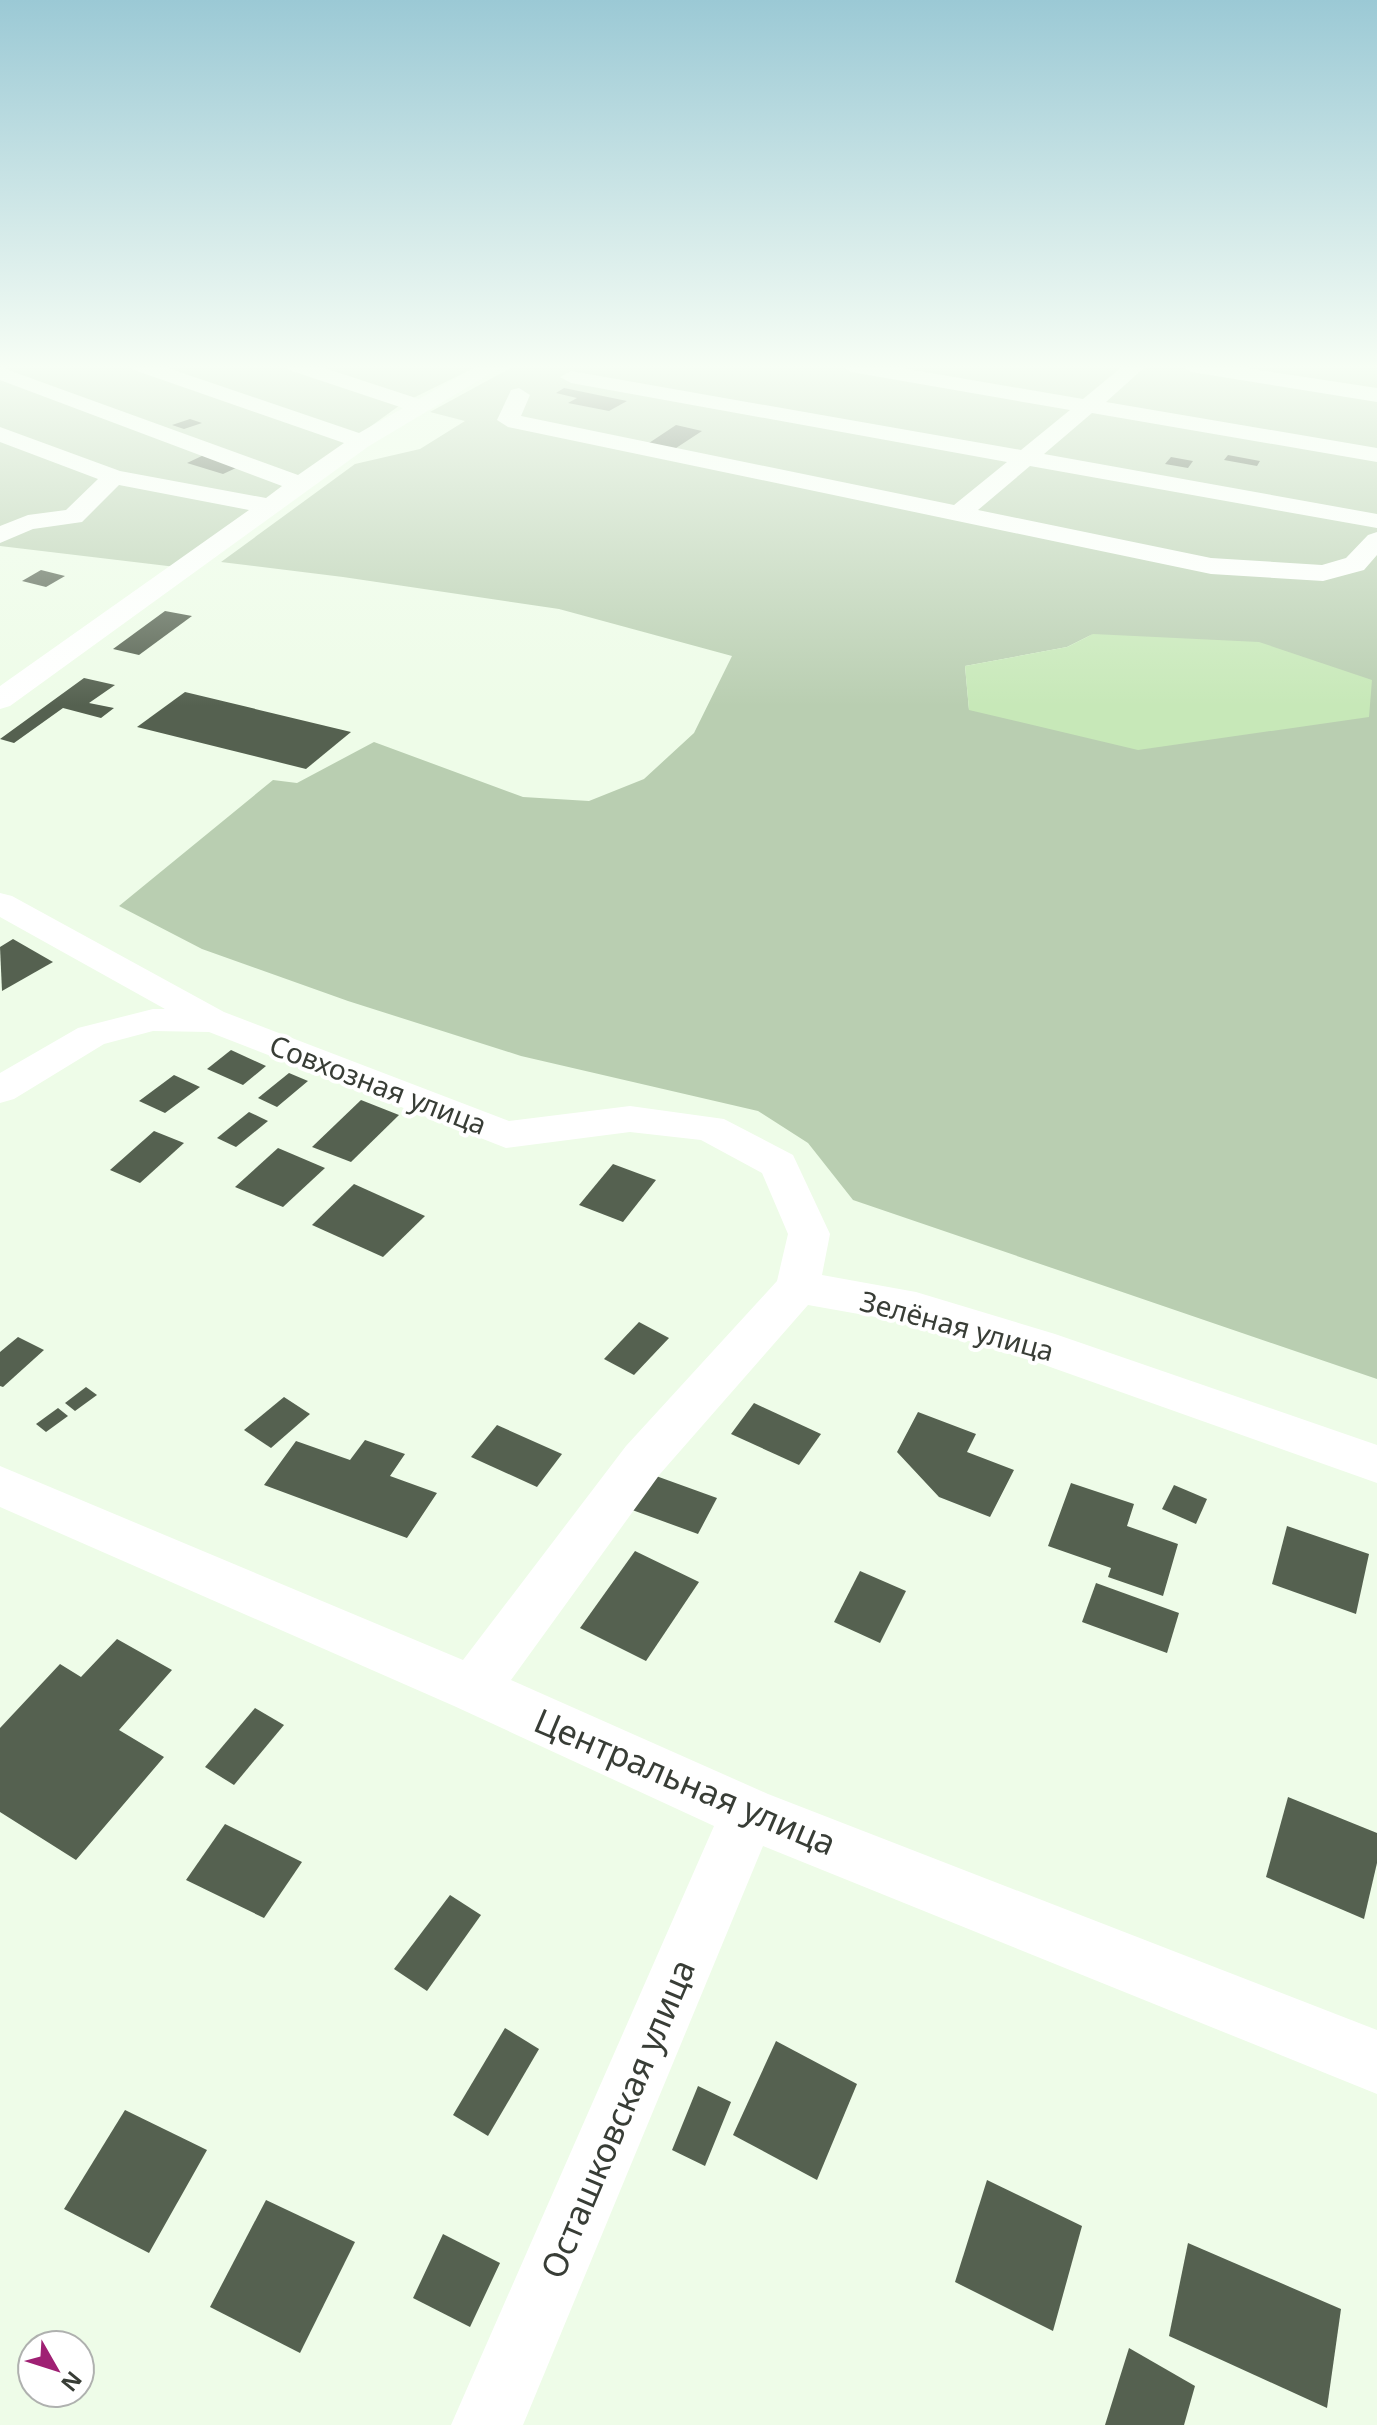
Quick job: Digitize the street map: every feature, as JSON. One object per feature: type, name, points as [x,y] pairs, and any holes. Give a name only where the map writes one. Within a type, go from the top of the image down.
[{"type":"street","points":[[0,535],[28,522],[73,517],[112,479]]},
{"type":"street","points":[[126,479],[269,506]]},
{"type":"street","points":[[286,479],[299,484]]},
{"type":"street","points":[[0,700],[306,479]]},
{"type":"street","points":[[788,479],[1211,566],[1323,573],[1355,564],[1377,540]]},
{"type":"street","points":[[957,515],[998,479]]},
{"type":"street","points":[[1150,479],[1377,521]]},
{"type":"street","points":[[0,511],[28,522]]},
{"type":"street","points":[[0,903],[214,1021]]},
{"type":"street","name":"Совхозная улица","points":[[0,1090],[91,1036],[153,1020],[214,1021],[506,1135],[630,1119],[710,1128],[779,1165],[809,1234],[798,1287]]},
{"type":"street","points":[[473,1689],[643,1460],[798,1287]]},
{"type":"street","name":"Зелёная улица","points":[[798,1287],[916,1308],[1055,1351],[1377,1464]]},
{"type":"street","name":"Центральная улица","points":[[0,1486],[473,1689],[748,1813],[1377,2062]]},
{"type":"street","name":"Осташковская улица","points":[[487,2425],[748,1813]]},
{"type":"shaded area","points":[[0,479],[298,479],[176,567],[0,546]]},
{"type":"shaded area","points":[[334,479],[1377,479],[1377,1379],[853,1200],[808,1143],[758,1111],[521,1056],[348,1001],[202,949],[119,906],[273,780],[297,783],[374,742],[523,797],[589,801],[644,779],[694,733],[732,656],[559,609],[221,562]],"holes":[[[1093,634],[969,710],[965,666],[1067,647]]]},
{"type":"shaded area","points":[[1093,634],[1259,642],[1372,680],[1369,717],[1138,750],[969,710],[965,666],[1067,647]]},
{"type":"building","points":[[41,570],[65,576],[46,587],[22,581]]},
{"type":"building","points":[[165,611],[192,616],[139,655],[113,649]]},
{"type":"building","points":[[84,678],[115,685],[89,703],[114,708],[101,718],[63,708],[14,743],[0,739]]},
{"type":"building","points":[[185,692],[351,732],[306,769],[137,727]]},
{"type":"building","points":[[13,939],[53,962],[2,991],[0,947]]},
{"type":"building","points":[[231,1050],[266,1066],[243,1085],[207,1069]]},
{"type":"building","points":[[289,1073],[308,1081],[277,1107],[258,1098]]},
{"type":"building","points":[[174,1075],[200,1087],[165,1113],[139,1101]]},
{"type":"building","points":[[361,1100],[399,1115],[351,1162],[312,1147]]},
{"type":"building","points":[[249,1112],[268,1121],[236,1147],[217,1138]]},
{"type":"building","points":[[154,1131],[184,1143],[140,1183],[110,1170]]},
{"type":"building","points":[[278,1148],[325,1168],[283,1207],[235,1187]]},
{"type":"building","points":[[613,1164],[656,1180],[623,1222],[579,1205]]},
{"type":"building","points":[[354,1184],[425,1216],[383,1257],[312,1225]]},
{"type":"building","points":[[639,1322],[669,1338],[634,1375],[604,1359]]},
{"type":"building","points":[[18,1337],[44,1350],[3,1387],[0,1386],[0,1352]]},
{"type":"building","points":[[86,1387],[97,1395],[75,1411],[65,1403]]},
{"type":"building","points":[[284,1397],[310,1414],[271,1448],[244,1430]]},
{"type":"building","points":[[754,1403],[821,1434],[799,1465],[731,1434]]},
{"type":"building","points":[[58,1408],[68,1416],[46,1432],[36,1424]]},
{"type":"building","points":[[918,1412],[976,1434],[967,1452],[1014,1470],[990,1517],[939,1497],[897,1452]]},
{"type":"building","points":[[497,1425],[562,1454],[537,1487],[471,1457]]},
{"type":"building","points":[[365,1440],[405,1454],[390,1476],[437,1493],[407,1538],[264,1485],[296,1441],[350,1460]]},
{"type":"building","points":[[645,1472],[717,1498],[698,1534],[624,1507]]},
{"type":"building","points":[[1071,1483],[1134,1504],[1127,1526],[1178,1544],[1163,1596],[1108,1577],[1111,1568],[1048,1546]]},
{"type":"building","points":[[1174,1485],[1207,1499],[1196,1524],[1162,1509]]},
{"type":"building","points":[[1287,1526],[1369,1554],[1356,1614],[1272,1584]]},
{"type":"building","points":[[635,1551],[699,1582],[646,1661],[580,1628]]},
{"type":"building","points":[[860,1571],[906,1591],[880,1643],[834,1622]]},
{"type":"building","points":[[1096,1583],[1179,1613],[1167,1653],[1082,1622]]},
{"type":"building","points":[[117,1639],[172,1670],[119,1730],[164,1757],[76,1860],[0,1812],[0,1728],[60,1664],[81,1677]]},
{"type":"building","points":[[255,1708],[284,1725],[234,1785],[205,1767]]},
{"type":"building","points":[[1288,1797],[1377,1833],[1377,1863],[1364,1919],[1266,1877]]},
{"type":"building","points":[[225,1824],[302,1862],[264,1918],[186,1880]]},
{"type":"building","points":[[450,1895],[481,1915],[427,1991],[394,1969]]},
{"type":"building","points":[[505,2028],[539,2049],[488,2136],[453,2115]]},
{"type":"building","points":[[776,2041],[857,2084],[817,2180],[733,2135]]},
{"type":"building","points":[[698,2086],[731,2102],[705,2166],[672,2150]]},
{"type":"building","points":[[125,2110],[207,2150],[149,2253],[64,2209]]},
{"type":"building","points":[[987,2180],[1082,2226],[1053,2331],[955,2282]]},
{"type":"building","points":[[266,2200],[355,2242],[300,2353],[210,2307]]},
{"type":"building","points":[[443,2234],[500,2263],[470,2327],[413,2298]]},
{"type":"building","points":[[1188,2243],[1341,2309],[1327,2408],[1169,2336]]},
{"type":"building","points":[[1129,2348],[1195,2386],[1184,2425],[1105,2425]]}]
